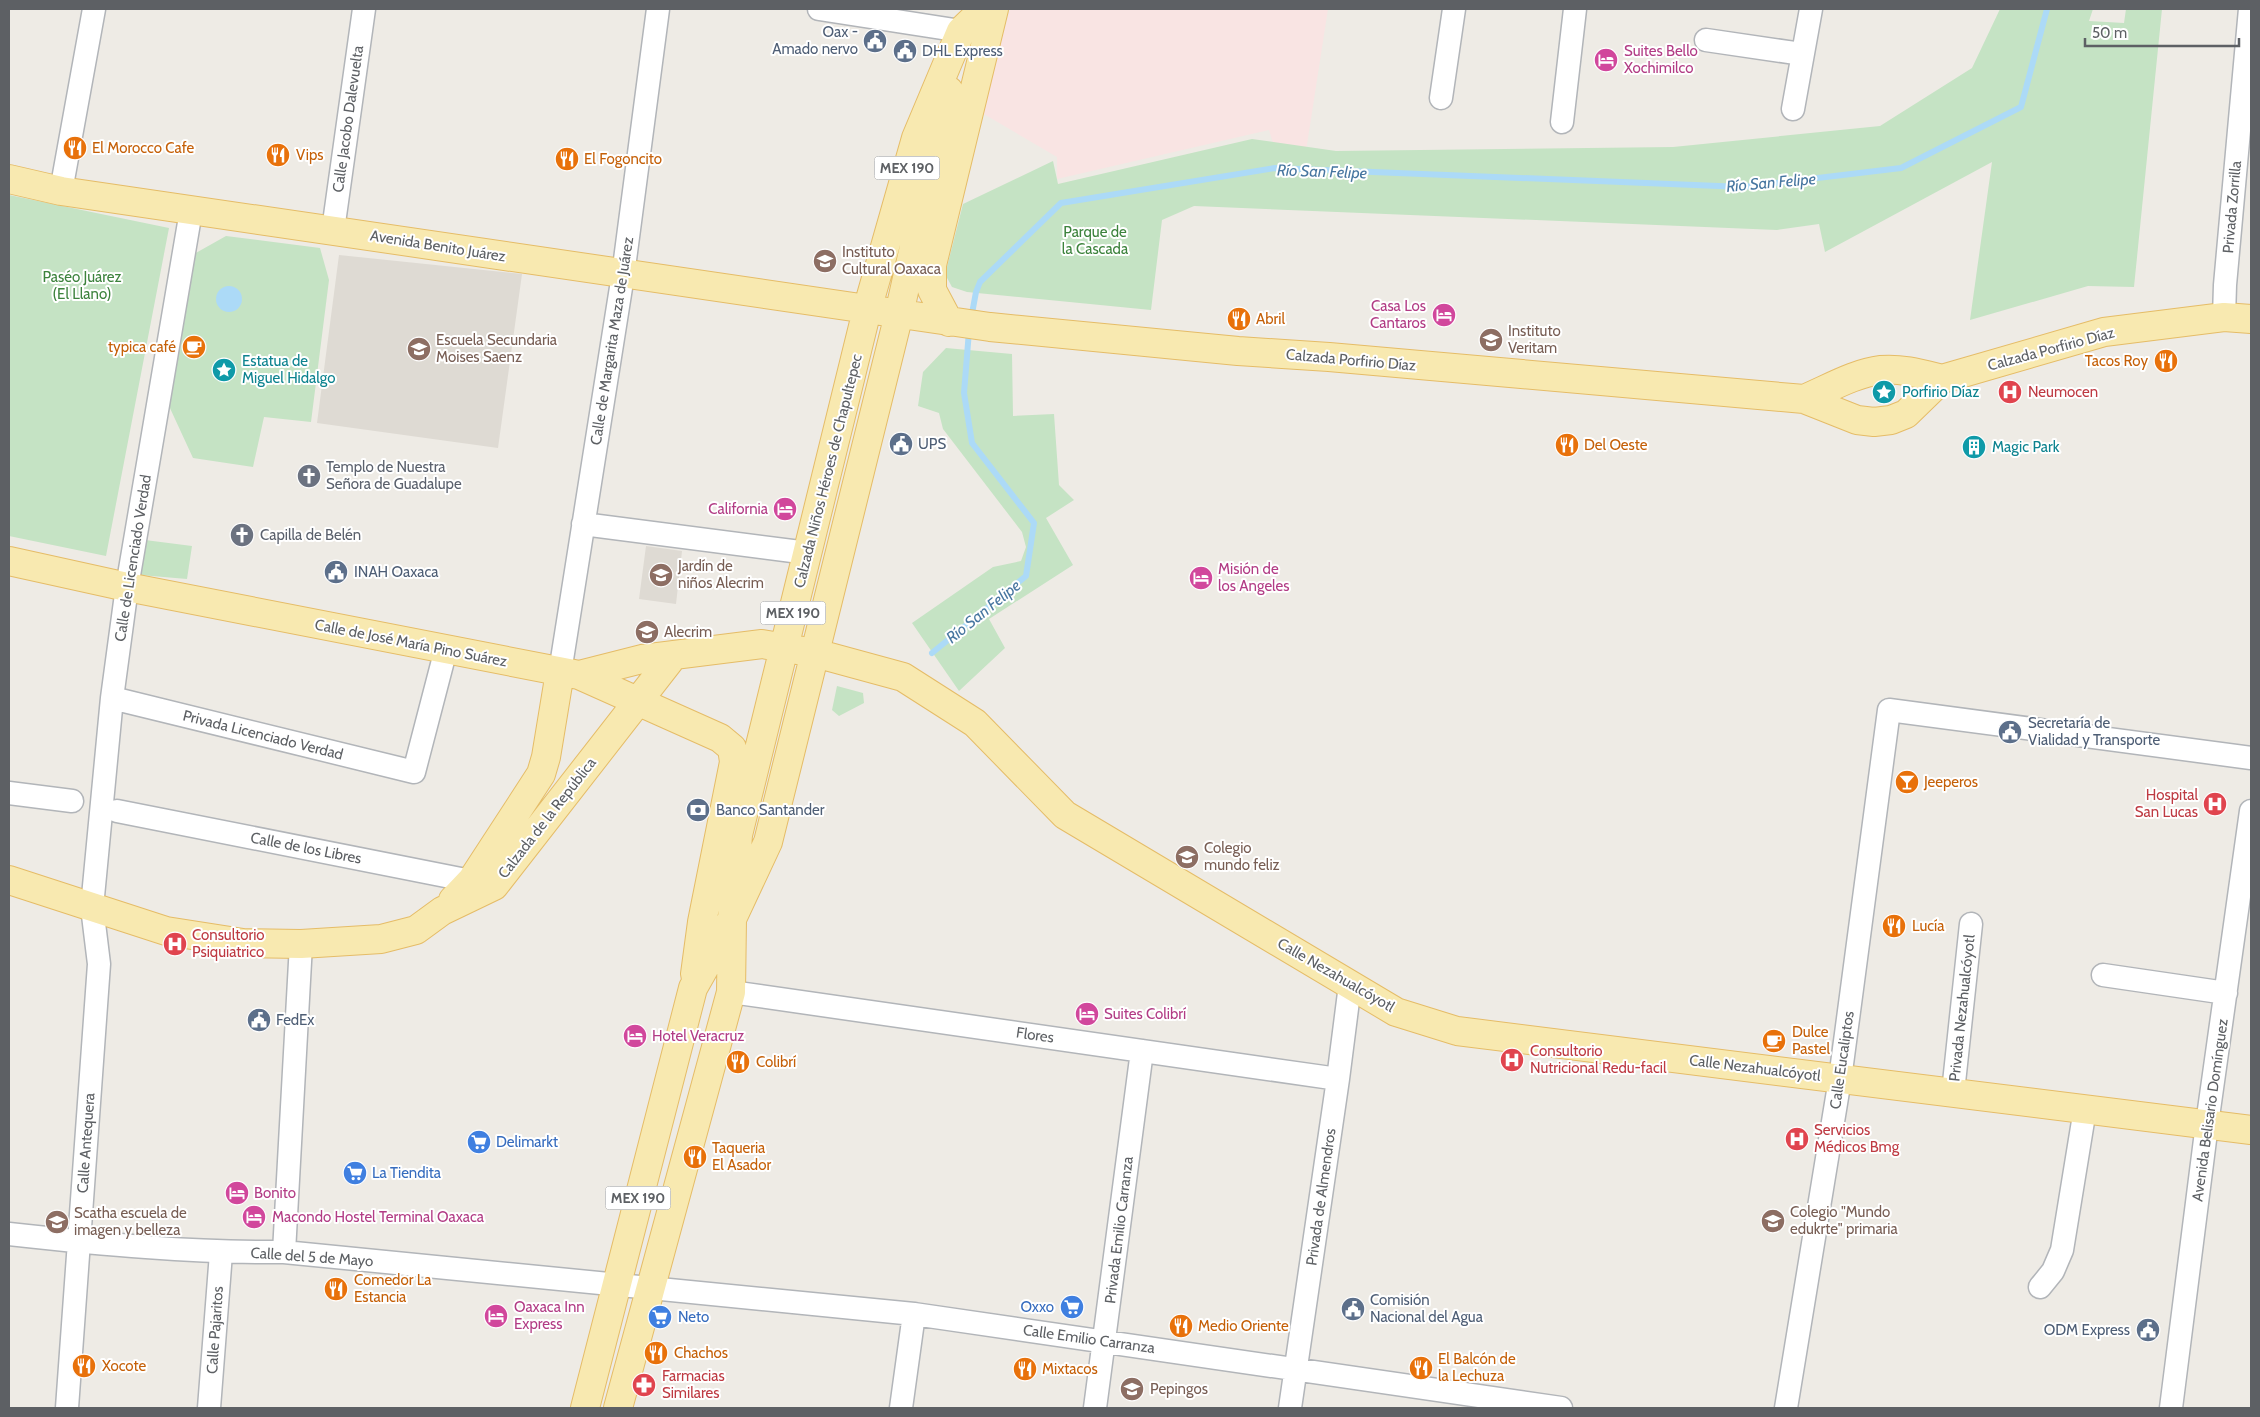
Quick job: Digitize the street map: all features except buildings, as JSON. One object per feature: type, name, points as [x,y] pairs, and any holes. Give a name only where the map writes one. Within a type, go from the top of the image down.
[{"type":"main road","name":"Calzada Niños Héroes de Chapultepec","points":[[618,1408],[731,992],[732,919],[738,835],[867,310],[916,138],[963,20],[984,9]]},
{"type":"main road","points":[[949,322],[932,290],[932,265],[994,9]]},
{"type":"main road","name":"Calzada Niños Héroes de Chapultepec","points":[[585,1408],[693,988],[732,919],[768,842],[899,314],[963,20]]},
{"type":"main road","name":"Avenida Benito Juárez","points":[[9,179],[61,191],[191,211],[333,230],[623,275],[899,314]]},
{"type":"main road","name":"Calzada Porfirio Díaz","points":[[899,314],[990,327],[1238,351],[1329,357],[1804,399],[1857,420],[1874,422],[1891,420],[1906,414],[1942,379],[2104,332],[2224,317],[2251,319]]},
{"type":"main road","name":"Calzada Porfirio Díaz","points":[[1804,399],[1862,375],[1880,370],[1900,370],[1942,379]]},
{"type":"main road","name":"Calle de José María Pino Suárez","points":[[9,561],[127,587],[569,673],[642,659],[762,644],[815,653]]},
{"type":"main road","name":"Calle Nezahualcóyotl","points":[[815,653],[903,677],[936,696],[975,723],[1065,815],[1396,1012],[1457,1031],[2251,1130]]},
{"type":"main road","name":"Calzada de la República","points":[[9,880],[166,931],[243,943],[301,944],[382,939],[416,930],[483,883],[638,701],[674,655]]},
{"type":"main road","points":[[569,673],[638,701],[720,738],[732,748],[734,762],[702,922],[693,988]]},
{"type":"main road","name":"Calzada de la República","points":[[483,883],[542,774],[569,673]]},
{"type":"street","points":[[61,191],[94,9]]},
{"type":"street","name":"Calle Jacobo Dalevuelta","points":[[333,230],[364,9]]},
{"type":"street","name":"Calle de Margarita Maza de Juárez","points":[[569,673],[583,524],[623,275],[658,9]]},
{"type":"street","points":[[819,9],[963,20]]},
{"type":"street","points":[[1441,98],[1454,9]]},
{"type":"street","points":[[1562,122],[1575,9]]},
{"type":"street","points":[[1792,108],[1811,9]]},
{"type":"street","name":"Privada Zorrilla","points":[[2224,317],[2225,286],[2250,9]]},
{"type":"street","points":[[1706,40],[1802,54]]},
{"type":"street","name":"Calle de Licenciado Verdad","points":[[92,907],[112,698],[127,587],[191,211]]},
{"type":"street","points":[[583,524],[808,553]]},
{"type":"street","name":"Privada Licenciado Verdad","points":[[112,698],[414,772],[446,649]]},
{"type":"street","name":"Calle Eucaliptos","points":[[1786,1408],[1840,1079],[1889,710],[2251,758]]},
{"type":"street","points":[[9,793],[72,801]]},
{"type":"street","name":"Calle de los Libres","points":[[117,811],[483,883]]},
{"type":"street","name":"Avenida Belisario Domínguez","points":[[2171,1408],[2207,1124],[2251,811]]},
{"type":"street","name":"Calle Antequera","points":[[67,1408],[99,964],[92,907]]},
{"type":"street","name":"Privada Nezahualcóyotl","points":[[1952,1092],[1971,924]]},
{"type":"street","points":[[284,1252],[301,944]]},
{"type":"street","points":[[2103,975],[2226,993]]},
{"type":"street","name":"Privada de Almendros","points":[[1290,1408],[1350,985]]},
{"type":"street","name":"Flores","points":[[731,992],[1338,1079]]},
{"type":"street","name":"Privada Emilio Carranza","points":[[1095,1408],[1142,1051]]},
{"type":"street","points":[[2040,1287],[2053,1270],[2062,1250],[2085,1109]]},
{"type":"street","name":"Calle del 5 de Mayo","points":[[9,1234],[78,1242],[221,1253],[284,1252],[616,1283]]},
{"type":"street","name":"Calle Pajaritos","points":[[209,1408],[221,1253]]},
{"type":"street","name":"Calle Emilio Carranza","points":[[616,1283],[914,1314],[1296,1370],[1453,1400],[1561,1408]]},
{"type":"street","points":[[901,1408],[914,1314]]},
{"type":"shaded area","points":[[1010,9],[1328,9],[1306,151],[1275,149],[1269,130],[1057,179],[1057,157],[982,113]]},
{"type":"shaded area","name":"Escuela Secundaria Moises Saenz","points":[[339,255],[522,274],[498,448],[317,423]]},
{"type":"shaded area","name":"Jardín de niños Alecrim","points":[[646,546],[682,551],[676,604],[639,599]]},
{"type":"green space","name":"Parque de la Cascada","points":[[2000,9],[2093,9],[2089,21],[2124,23],[2126,9],[2162,9],[2134,287],[2088,286],[1970,320],[1992,162],[1825,252],[1819,224],[1777,230],[1194,206],[1162,220],[1151,310],[967,292],[952,287],[946,276],[963,204],[1053,161],[1058,184],[1252,139],[1336,151],[1673,147],[1880,126],[1972,68]]},
{"type":"green space","name":"Paséo Juárez (El Llano)","points":[[9,195],[169,228],[106,556],[9,536]]},
{"type":"green space","points":[[226,236],[320,248],[329,280],[311,422],[264,417],[253,467],[193,458],[169,406],[194,254]]},
{"type":"green space","points":[[946,348],[1012,354],[1013,416],[1054,414],[1059,485],[1074,500],[1046,518],[1073,565],[989,619],[1005,648],[959,691],[912,623],[993,567],[1021,561],[1026,547],[1022,532],[943,429],[939,413],[918,406],[923,372]]},
{"type":"green space","points":[[145,540],[192,546],[187,579],[140,575]]},
{"type":"green space","points":[[837,686],[863,693],[864,703],[839,716],[832,710]]},
{"type":"water","points":[[229,286],[238,290],[242,299],[238,308],[229,312],[220,308],[216,299],[220,290]]},
{"type":"waterway","name":"Río San Felipe","points":[[971,319],[976,292],[980,282],[1061,203],[1275,168],[1743,187],[1901,168],[2021,107],[2047,9]]},
{"type":"waterway","name":"Río San Felipe","points":[[932,653],[1026,576],[1034,523],[972,443],[964,393],[969,331]]},
{"type":"place","name":"Oax - Amado nervo","points":[[875,41]]},
{"type":"place","name":"DHL Express","points":[[905,51]]},
{"type":"place","name":"Suites Bello Xochimilco","points":[[1606,60]]},
{"type":"place","name":"El Morocco Cafe","points":[[75,148]]},
{"type":"place","name":"Vips","points":[[278,155]]},
{"type":"place","name":"El Fogoncito","points":[[567,159]]},
{"type":"place","name":"Instituto Cultural Oaxaca","points":[[825,261]]},
{"type":"place","name":"Casa Los Cantaros","points":[[1444,315]]},
{"type":"place","name":"Abril","points":[[1239,319]]},
{"type":"place","name":"Instituto Veritam","points":[[1491,340]]},
{"type":"place","name":"typica café","points":[[194,347]]},
{"type":"place","name":"Escuela Secundaria Moises Saenz","points":[[419,349]]},
{"type":"place","name":"Tacos Roy","points":[[2166,361]]},
{"type":"place","name":"Estatua de Miguel Hidalgo","points":[[224,370]]},
{"type":"place","name":"Porfirio Díaz","points":[[1884,392]]},
{"type":"place","name":"Neumocen","points":[[2010,392]]},
{"type":"place","name":"UPS","points":[[901,444]]},
{"type":"place","name":"Del Oeste","points":[[1567,445]]},
{"type":"place","name":"Magic Park","points":[[1974,447]]},
{"type":"place","name":"Templo de Nuestra Señora de Guadalupe","points":[[309,476]]},
{"type":"place","name":"California","points":[[785,509]]},
{"type":"place","name":"Capilla de Belén","points":[[242,535]]},
{"type":"place","name":"INAH Oaxaca","points":[[336,572]]},
{"type":"place","name":"Jardín de niños Alecrim","points":[[661,575]]},
{"type":"place","name":"Misión de los Angeles","points":[[1201,578]]},
{"type":"place","name":"Alecrim","points":[[647,632]]},
{"type":"place","name":"Secretaría de Vialidad y Transporte","points":[[2010,732]]},
{"type":"place","name":"Jeeperos","points":[[1907,782]]},
{"type":"place","name":"Hospital San Lucas","points":[[2215,804]]},
{"type":"place","name":"Banco Santander","points":[[698,810]]},
{"type":"place","name":"Colegio mundo feliz","points":[[1187,857]]},
{"type":"place","name":"Lucía","points":[[1894,926]]},
{"type":"place","name":"Consultorio Psiquiatrico","points":[[175,944]]},
{"type":"place","name":"Suites Colibrí","points":[[1087,1014]]},
{"type":"place","name":"FedEx","points":[[259,1020]]},
{"type":"place","name":"Hotel Veracruz","points":[[635,1036]]},
{"type":"place","name":"Dulce Pastel","points":[[1774,1041]]},
{"type":"place","name":"Consultorio Nutricional Redu-facil","points":[[1512,1060]]},
{"type":"place","name":"Colibrí","points":[[738,1062]]},
{"type":"place","name":"Servicios Médicos Bmg","points":[[1797,1139]]},
{"type":"place","name":"Delimarkt","points":[[479,1142]]},
{"type":"place","name":"Taqueria El Asador","points":[[695,1157]]},
{"type":"place","name":"La Tiendita","points":[[355,1173]]},
{"type":"place","name":"Bonito","points":[[237,1193]]},
{"type":"place","name":"Macondo Hostel Terminal Oaxaca","points":[[254,1217]]},
{"type":"place","name":"Colegio \"Mundo edukrte\" primaria","points":[[1773,1221]]},
{"type":"place","name":"Scatha escuela de imagen y belleza","points":[[57,1222]]},
{"type":"place","name":"Comedor La Estancia","points":[[336,1289]]},
{"type":"place","name":"Oxxo","points":[[1072,1307]]},
{"type":"place","name":"Comisión Nacional del Agua","points":[[1353,1309]]},
{"type":"place","name":"Oaxaca Inn Express","points":[[496,1316]]},
{"type":"place","name":"Neto","points":[[660,1317]]},
{"type":"place","name":"Medio Oriente","points":[[1181,1326]]},
{"type":"place","name":"ODM Express","points":[[2148,1330]]},
{"type":"place","name":"Chachos","points":[[656,1353]]},
{"type":"place","name":"Xocote","points":[[84,1366]]},
{"type":"place","name":"El Balcón de la Lechuza","points":[[1421,1368]]},
{"type":"place","name":"Mixtacos","points":[[1025,1369]]},
{"type":"place","name":"Farmacias Similares","points":[[644,1385]]},
{"type":"place","name":"Pepingos","points":[[1132,1389]]}]
